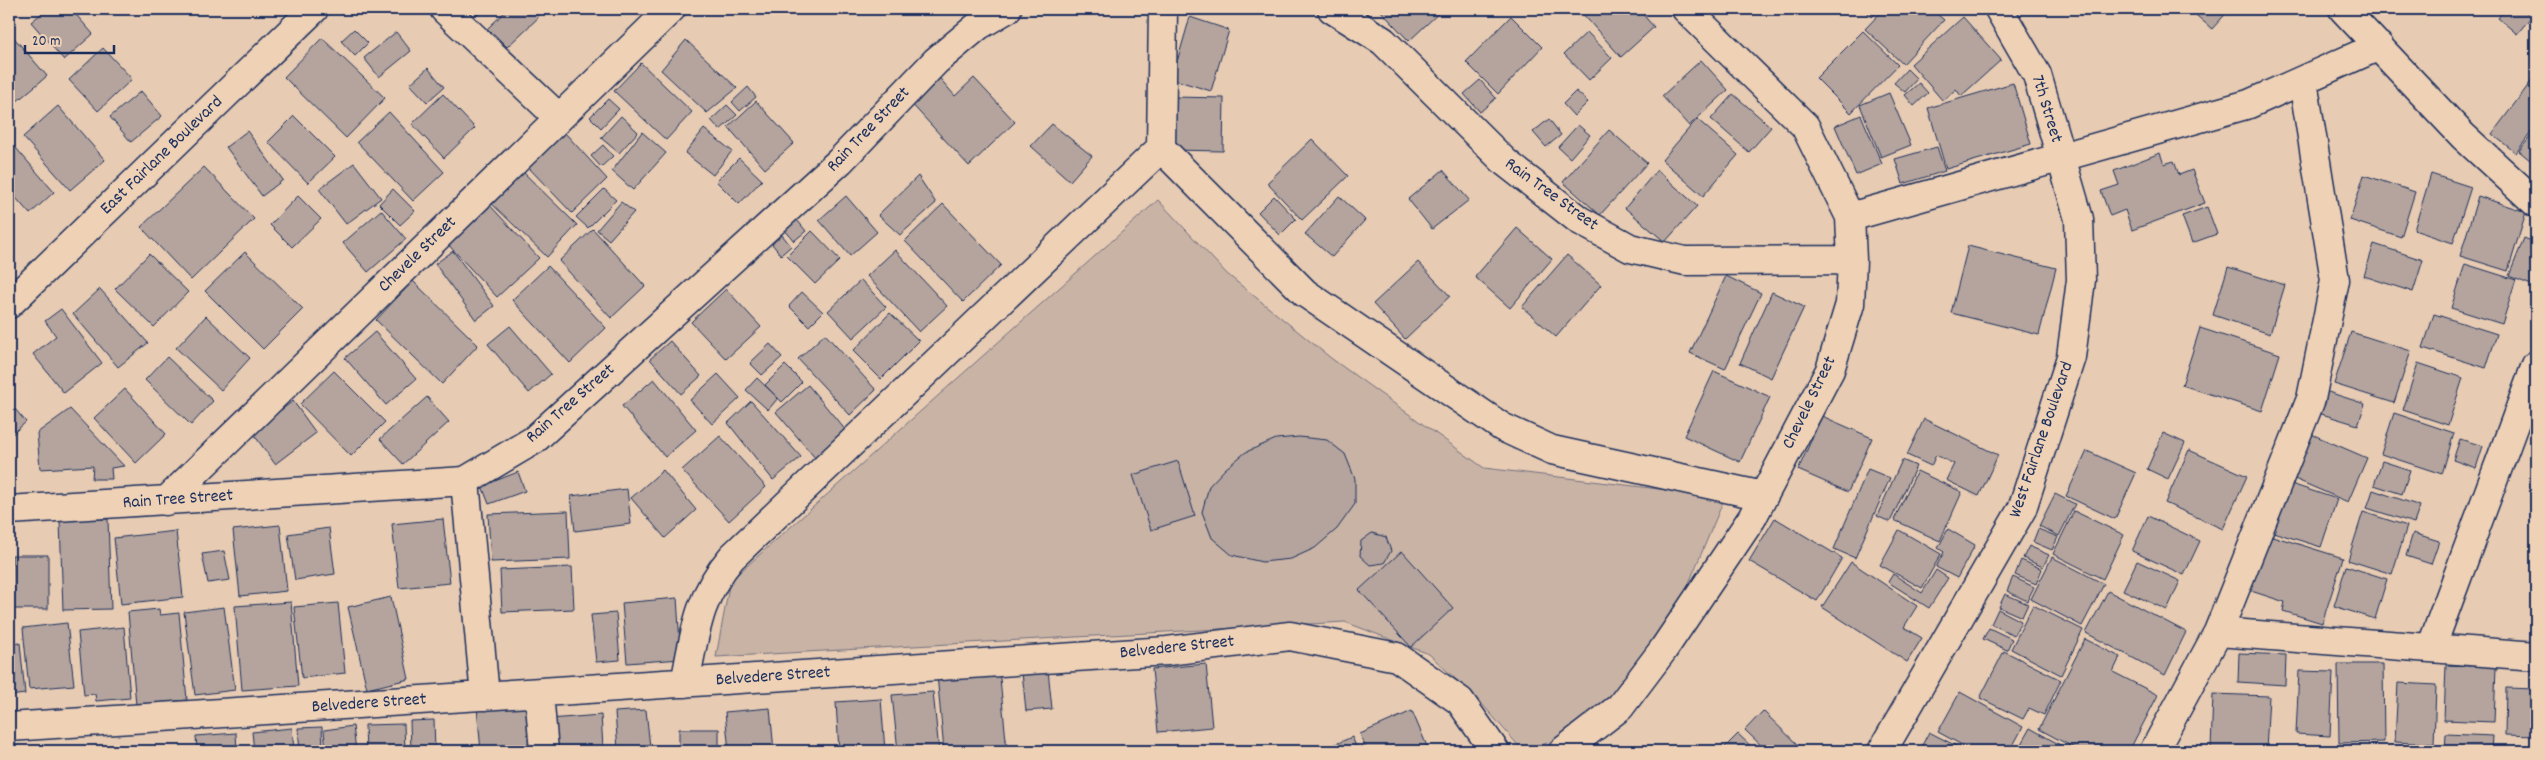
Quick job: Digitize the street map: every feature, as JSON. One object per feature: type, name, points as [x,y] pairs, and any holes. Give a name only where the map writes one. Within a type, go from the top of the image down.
[{"type":"street","name":"East Fairlane Boulevard","points":[[9,304],[314,9]]},
{"type":"street","points":[[444,9],[559,118]]},
{"type":"street","name":"Chevele Street","points":[[166,502],[671,9]]},
{"type":"street","name":"Rain Tree Street","points":[[9,510],[166,502],[466,481],[534,440],[840,161],[936,61],[978,26],[1007,9]]},
{"type":"street","points":[[685,683],[700,609],[716,576],[732,557],[1161,148],[1163,9]]},
{"type":"street","name":"Rain Tree Street","points":[[1332,9],[1383,41],[1505,162],[1579,220],[1630,248],[1685,261],[1852,260]]},
{"type":"street","name":"Chevele Street","points":[[1563,751],[1620,707],[1669,642],[1752,518],[1830,370],[1850,304],[1852,260],[1850,217],[1805,126],[1686,9]]},
{"type":"street","name":"7th Street","points":[[1999,9],[2037,74],[2061,157]]},
{"type":"street","points":[[2343,9],[2463,136],[2536,203]]},
{"type":"street","points":[[1850,217],[2249,104],[2379,46]]},
{"type":"street","points":[[2154,751],[2218,632],[2311,399],[2335,280],[2303,81]]},
{"type":"street","points":[[1161,148],[1305,293],[1502,427],[1552,450],[1763,496]]},
{"type":"street","name":"West Fairlane Boulevard","points":[[1882,751],[2022,509],[2071,357],[2081,280],[2079,219],[2061,157]]},
{"type":"street","points":[[2431,648],[2536,365]]},
{"type":"street","points":[[466,481],[485,696]]},
{"type":"street","points":[[2218,632],[2536,656]]},
{"type":"street","name":"Belvedere Street","points":[[9,728],[1167,651],[1290,636],[1397,657],[1460,701],[1495,751]]},
{"type":"street","points":[[539,692],[544,751]]},
{"type":"shaded area","points":[[1158,200],[1227,274],[1332,359],[1484,468],[1725,497],[1658,657],[1574,734],[1523,751],[1483,705],[1429,654],[1345,622],[716,657],[730,581]]},
{"type":"building","points":[[47,9],[71,9],[93,34],[64,60],[31,22]]},
{"type":"building","points":[[472,9],[485,9],[477,15]]},
{"type":"building","points":[[508,9],[531,9],[539,17],[507,47],[488,28]]},
{"type":"building","points":[[1379,9],[1443,9],[1409,41]]},
{"type":"building","points":[[1584,9],[1638,9],[1654,27],[1621,57],[1581,12]]},
{"type":"building","points":[[1864,9],[1880,9],[1872,17]]},
{"type":"building","points":[[1884,9],[1931,9],[1944,20],[1903,64],[1865,29]]},
{"type":"building","points":[[2189,9],[2230,9],[2212,29]]},
{"type":"building","points":[[2506,9],[2523,9],[2532,16],[2517,34],[2498,18]]},
{"type":"building","points":[[1511,16],[1542,47],[1498,94],[1466,62]]},
{"type":"building","points":[[1190,17],[1229,30],[1211,91],[1172,79]]},
{"type":"building","points":[[1963,17],[2001,60],[1961,96],[1956,89],[1943,101],[1911,64]]},
{"type":"building","points":[[354,29],[368,43],[355,56],[341,41]]},
{"type":"building","points":[[1863,31],[1898,65],[1851,113],[1816,78]]},
{"type":"building","points":[[9,32],[47,76],[16,102],[9,93]]},
{"type":"building","points":[[396,32],[411,51],[379,77],[364,58]]},
{"type":"building","points":[[1587,32],[1612,58],[1589,80],[1564,54]]},
{"type":"building","points":[[322,38],[385,98],[346,138],[284,77]]},
{"type":"building","points":[[686,40],[737,88],[707,113],[661,70]]},
{"type":"building","points":[[103,48],[132,79],[98,111],[69,80]]},
{"type":"building","points":[[1701,60],[1728,90],[1689,126],[1662,96]]},
{"type":"building","points":[[641,63],[692,112],[666,140],[614,91]]},
{"type":"building","points":[[428,68],[444,87],[427,102],[410,84]]},
{"type":"building","points":[[1907,69],[1917,79],[1905,92],[1894,83]]},
{"type":"building","points":[[936,74],[955,96],[974,78],[1015,122],[969,166],[908,100]]},
{"type":"building","points":[[2536,75],[2536,126],[2516,153],[2492,134]]},
{"type":"building","points":[[1480,80],[1496,98],[1480,112],[1464,94]]},
{"type":"building","points":[[1919,83],[1928,93],[1914,106],[1905,95]]},
{"type":"building","points":[[2013,83],[2031,144],[1946,169],[1928,108]]},
{"type":"building","points":[[748,87],[756,97],[740,111],[732,102]]},
{"type":"building","points":[[141,91],[162,116],[131,142],[110,117]]},
{"type":"building","points":[[1576,91],[1588,102],[1574,116],[1563,104]]},
{"type":"building","points":[[1889,93],[1911,145],[1881,157],[1860,105]]},
{"type":"building","points":[[443,94],[475,128],[444,158],[412,124]]},
{"type":"building","points":[[1733,94],[1771,127],[1749,152],[1711,119]]},
{"type":"building","points":[[1173,97],[1224,98],[1223,151],[1171,150]]},
{"type":"building","points":[[608,99],[619,109],[601,128],[590,117]]},
{"type":"building","points":[[756,101],[794,143],[765,169],[728,127]]},
{"type":"building","points":[[727,105],[737,115],[720,130],[711,120]]},
{"type":"building","points":[[58,106],[105,160],[70,190],[23,137]]},
{"type":"building","points":[[389,112],[444,172],[413,201],[357,142]]},
{"type":"building","points":[[1861,115],[1882,164],[1856,175],[1835,126]]},
{"type":"building","points":[[294,116],[335,157],[308,183],[268,142]]},
{"type":"building","points":[[621,116],[638,132],[619,153],[601,138]]},
{"type":"building","points":[[1549,119],[1561,135],[1546,147],[1533,132]]},
{"type":"building","points":[[1697,119],[1738,155],[1703,196],[1662,160]]},
{"type":"building","points":[[1052,124],[1092,156],[1070,181],[1031,146]]},
{"type":"building","points":[[1578,125],[1590,135],[1570,158],[1558,147]]},
{"type":"building","points":[[704,129],[732,151],[713,175],[685,153]]},
{"type":"building","points":[[1609,130],[1647,163],[1600,215],[1563,182]]},
{"type":"building","points":[[2536,130],[2536,165],[2519,151]]},
{"type":"building","points":[[247,131],[283,180],[262,196],[226,147]]},
{"type":"building","points":[[642,132],[666,153],[633,190],[612,171]]},
{"type":"building","points":[[565,133],[607,179],[572,213],[528,167]]},
{"type":"building","points":[[1312,139],[1348,176],[1302,220],[1267,183]]},
{"type":"building","points":[[603,145],[613,156],[601,167],[591,156]]},
{"type":"building","points":[[1937,147],[1945,171],[1903,184],[1895,159]]},
{"type":"building","points":[[16,148],[54,192],[30,214],[9,190],[9,154]]},
{"type":"building","points":[[2160,153],[2164,164],[2174,161],[2179,175],[2192,170],[2205,203],[2132,230],[2125,210],[2110,216],[2101,191],[2119,185],[2114,171]]},
{"type":"building","points":[[739,158],[762,180],[739,204],[716,181]]},
{"type":"building","points":[[354,163],[381,198],[346,224],[319,189]]},
{"type":"building","points":[[204,167],[254,219],[191,280],[141,227]]},
{"type":"building","points":[[518,167],[577,225],[547,257],[487,199]]},
{"type":"building","points":[[1443,170],[1469,200],[1432,229],[1408,199]]},
{"type":"building","points":[[1657,170],[1697,206],[1665,242],[1625,208]]},
{"type":"building","points":[[2431,174],[2471,187],[2453,243],[2414,230]]},
{"type":"building","points":[[2364,175],[2415,192],[2401,237],[2350,220]]},
{"type":"building","points":[[918,176],[936,203],[900,235],[878,215]]},
{"type":"building","points":[[393,189],[415,211],[400,225],[379,204]]},
{"type":"building","points":[[604,189],[616,200],[588,228],[576,217]]},
{"type":"building","points":[[298,196],[321,219],[292,247],[270,225]]},
{"type":"building","points":[[846,196],[877,232],[850,256],[819,220]]},
{"type":"building","points":[[1274,196],[1296,219],[1280,235],[1258,212]]},
{"type":"building","points":[[1339,196],[1365,220],[1332,257],[1305,234]]},
{"type":"building","points":[[2478,196],[2526,212],[2508,271],[2460,256]]},
{"type":"building","points":[[484,199],[539,258],[497,297],[442,238]]},
{"type":"building","points":[[621,202],[634,212],[609,240],[597,230]]},
{"type":"building","points":[[943,204],[1001,265],[963,302],[905,241]]},
{"type":"building","points":[[2207,207],[2217,234],[2192,243],[2182,216]]},
{"type":"building","points":[[381,210],[406,239],[368,272],[343,243]]},
{"type":"building","points":[[797,220],[806,231],[794,241],[785,230]]},
{"type":"building","points":[[1517,228],[1552,259],[1510,308],[1475,277]]},
{"type":"building","points":[[593,229],[645,286],[611,318],[559,261]]},
{"type":"building","points":[[812,231],[840,260],[815,284],[787,256]]},
{"type":"building","points":[[782,235],[791,246],[781,255],[772,244]]},
{"type":"building","points":[[2524,238],[2536,243],[2536,287],[2509,276]]},
{"type":"building","points":[[2374,244],[2423,260],[2413,292],[2364,276]]},
{"type":"building","points":[[1968,246],[2056,268],[2039,335],[1951,313]]},
{"type":"building","points":[[895,250],[947,306],[919,332],[867,276]]},
{"type":"building","points":[[453,251],[494,306],[476,320],[435,264]]},
{"type":"building","points":[[245,252],[303,309],[263,349],[205,291]]},
{"type":"building","points":[[149,254],[188,292],[154,327],[115,289]]},
{"type":"building","points":[[1567,255],[1601,285],[1556,337],[1522,307]]},
{"type":"building","points":[[1418,262],[1450,296],[1405,339],[1373,304]]},
{"type":"building","points":[[2465,264],[2516,280],[2502,324],[2451,308]]},
{"type":"building","points":[[548,266],[606,328],[570,363],[512,300]]},
{"type":"building","points":[[2228,267],[2285,285],[2270,334],[2213,315]]},
{"type":"building","points":[[1726,276],[1761,293],[1725,369],[1690,353]]},
{"type":"building","points":[[861,280],[886,307],[853,338],[828,311]]},
{"type":"building","points":[[413,281],[478,345],[442,384],[376,320]]},
{"type":"building","points":[[100,289],[148,343],[118,367],[73,314]]},
{"type":"building","points":[[726,289],[761,327],[726,359],[691,322]]},
{"type":"building","points":[[802,292],[823,312],[809,326],[789,306]]},
{"type":"building","points":[[1772,292],[1804,307],[1771,378],[1740,363]]},
{"type":"building","points":[[61,309],[102,363],[64,393],[33,354],[56,336],[45,321]]},
{"type":"building","points":[[890,313],[919,341],[881,379],[853,351]]},
{"type":"building","points":[[2434,314],[2497,334],[2486,368],[2423,348]]},
{"type":"building","points":[[206,316],[250,358],[221,390],[176,348]]},
{"type":"building","points":[[510,326],[551,374],[529,393],[488,344]]},
{"type":"building","points":[[2200,328],[2280,354],[2262,411],[2182,385]]},
{"type":"building","points":[[375,332],[416,379],[386,405],[345,358]]},
{"type":"building","points":[[2351,332],[2411,351],[2394,403],[2334,384]]},
{"type":"building","points":[[825,334],[876,390],[850,415],[798,359]]},
{"type":"building","points":[[670,341],[701,376],[681,394],[650,359]]},
{"type":"building","points":[[770,344],[782,357],[762,375],[750,363]]},
{"type":"building","points":[[167,357],[213,401],[191,425],[145,380]]},
{"type":"building","points":[[2418,363],[2463,378],[2448,425],[2403,410]]},
{"type":"building","points":[[785,365],[802,382],[782,402],[765,385]]},
{"type":"building","points":[[334,371],[385,422],[351,456],[300,404]]},
{"type":"building","points":[[1714,371],[1770,397],[1740,462],[1684,436]]},
{"type":"building","points":[[718,374],[740,398],[712,424],[690,400]]},
{"type":"building","points":[[757,378],[778,398],[768,410],[746,390]]},
{"type":"building","points":[[654,379],[696,430],[665,457],[622,406]]},
{"type":"building","points":[[808,385],[847,432],[816,459],[776,412]]},
{"type":"building","points":[[125,389],[166,434],[136,463],[94,418]]},
{"type":"building","points":[[2322,390],[2365,404],[2358,425],[2315,412]]},
{"type":"building","points":[[427,397],[449,422],[403,464],[380,439]]},
{"type":"building","points":[[293,401],[316,433],[275,464],[252,432]]},
{"type":"building","points":[[751,401],[801,457],[773,480],[728,423]]},
{"type":"building","points":[[9,402],[26,422],[9,437]]},
{"type":"building","points":[[70,409],[124,466],[111,468],[112,479],[92,479],[93,466],[40,469],[37,433]]},
{"type":"building","points":[[2394,413],[2454,433],[2442,474],[2381,454]]},
{"type":"building","points":[[1822,416],[1872,438],[1848,492],[1798,470]]},
{"type":"building","points":[[1924,419],[1998,455],[1979,496],[1946,480],[1954,464],[1936,455],[1931,466],[1907,455]]},
{"type":"building","points":[[2163,433],[2185,443],[2168,479],[2147,469]]},
{"type":"building","points":[[2309,433],[2367,458],[2348,502],[2290,477]]},
{"type":"building","points":[[720,436],[766,487],[729,521],[682,470]]},
{"type":"building","points":[[1299,437],[1327,440],[1345,454],[1355,479],[1355,504],[1337,529],[1315,548],[1291,559],[1262,562],[1232,555],[1212,538],[1202,512],[1209,486],[1225,469],[1246,452],[1276,439]]},
{"type":"building","points":[[2460,439],[2483,446],[2476,468],[2453,460]]},
{"type":"building","points":[[2189,450],[2247,476],[2223,529],[2165,503]]},
{"type":"building","points":[[2087,451],[2136,473],[2115,519],[2066,496]]},
{"type":"building","points":[[1902,460],[1916,466],[1890,522],[1877,516]]},
{"type":"building","points":[[1178,461],[1195,516],[1151,530],[1133,475]]},
{"type":"building","points":[[2382,461],[2410,470],[2402,494],[2374,485]]},
{"type":"building","points":[[1868,469],[1890,478],[1855,558],[1834,549]]},
{"type":"building","points":[[663,470],[696,510],[665,538],[631,498]]},
{"type":"building","points":[[1917,471],[1962,492],[1940,541],[1894,520]]},
{"type":"building","points":[[518,472],[525,491],[489,504],[482,486]]},
{"type":"building","points":[[2288,483],[2337,499],[2321,547],[2273,532]]},
{"type":"building","points":[[627,489],[631,524],[575,531],[571,496]]},
{"type":"building","points":[[2373,490],[2420,506],[2414,523],[2367,508]]},
{"type":"building","points":[[2055,494],[2075,504],[2059,536],[2039,526]]},
{"type":"building","points":[[568,511],[570,559],[491,562],[488,514]]},
{"type":"building","points":[[2074,511],[2124,535],[2103,579],[2053,554]]},
{"type":"building","points":[[2363,512],[2407,526],[2392,574],[2348,560]]},
{"type":"building","points":[[2148,516],[2200,541],[2184,575],[2132,551]]},
{"type":"building","points":[[1775,518],[1842,558],[1817,601],[1749,561]]},
{"type":"building","points":[[108,519],[111,609],[63,610],[60,520]]},
{"type":"building","points":[[443,519],[450,583],[399,588],[392,524]]},
{"type":"building","points":[[280,525],[287,591],[240,596],[233,530]]},
{"type":"building","points":[[329,528],[335,574],[295,580],[288,534]]},
{"type":"building","points":[[1948,529],[1975,545],[1957,578],[1936,567],[1944,552],[1938,548]]},
{"type":"building","points":[[2038,529],[2058,537],[2052,550],[2033,542]]},
{"type":"building","points":[[1899,530],[1941,554],[1922,588],[1880,565]]},
{"type":"building","points":[[176,531],[183,597],[121,604],[114,538]]},
{"type":"building","points":[[1372,533],[1386,537],[1391,551],[1384,563],[1370,565],[1360,556],[1361,541]]},
{"type":"building","points":[[2413,533],[2439,541],[2431,564],[2406,556]]},
{"type":"building","points":[[2266,534],[2343,558],[2322,623],[2283,611],[2285,602],[2248,590]]},
{"type":"building","points":[[2029,546],[2049,555],[2043,567],[2023,558]]},
{"type":"building","points":[[224,551],[230,580],[208,583],[202,554]]},
{"type":"building","points":[[1402,551],[1453,608],[1411,647],[1359,590]]},
{"type":"building","points":[[12,555],[48,555],[48,609],[11,609]]},
{"type":"building","points":[[2052,557],[2104,584],[2082,626],[2031,599]]},
{"type":"building","points":[[2021,560],[2042,569],[2036,584],[2015,575]]},
{"type":"building","points":[[2137,561],[2180,581],[2167,610],[2123,590]]},
{"type":"building","points":[[1851,562],[1917,606],[1904,627],[1922,638],[1907,662],[1822,607]]},
{"type":"building","points":[[2346,566],[2387,579],[2375,619],[2334,606]]},
{"type":"building","points":[[572,567],[574,609],[502,612],[500,570]]},
{"type":"building","points":[[1936,570],[1948,578],[1929,608],[1888,582],[1893,574],[1922,593]]},
{"type":"building","points":[[2013,577],[2034,587],[2027,601],[2007,591]]},
{"type":"building","points":[[2108,591],[2186,632],[2165,675],[2086,633]]},
{"type":"building","points":[[2005,594],[2028,604],[2022,617],[1999,607]]},
{"type":"building","points":[[391,597],[409,679],[367,689],[348,607]]},
{"type":"building","points":[[677,598],[681,659],[627,663],[622,603]]},
{"type":"building","points":[[291,602],[298,686],[242,690],[235,606]]},
{"type":"building","points":[[338,603],[345,673],[302,678],[294,607]]},
{"type":"building","points":[[2033,605],[2083,630],[2061,675],[2011,649]]},
{"type":"building","points":[[224,607],[235,690],[195,695],[184,612]]},
{"type":"building","points":[[159,609],[160,615],[179,613],[187,700],[136,705],[128,612]]},
{"type":"building","points":[[1998,609],[2021,621],[2014,635],[1991,624]]},
{"type":"building","points":[[616,613],[620,660],[596,662],[591,615]]},
{"type":"building","points":[[67,623],[74,685],[29,689],[23,628]]},
{"type":"building","points":[[124,627],[130,698],[96,701],[95,694],[84,695],[78,632]]},
{"type":"building","points":[[1989,628],[2012,639],[2007,650],[1983,639]]},
{"type":"building","points":[[2085,639],[2120,657],[2113,672],[2158,695],[2129,751],[2080,751],[2039,729]]},
{"type":"building","points":[[20,643],[25,694],[9,696],[9,644]]},
{"type":"building","points":[[2004,651],[2061,680],[2044,715],[2029,708],[2023,719],[1980,698]]},
{"type":"building","points":[[2239,653],[2286,655],[2285,685],[2238,682]]},
{"type":"building","points":[[1206,664],[1212,727],[1158,732],[1152,669]]},
{"type":"building","points":[[2338,664],[2383,664],[2384,742],[2339,743]]},
{"type":"building","points":[[2446,665],[2496,667],[2494,722],[2444,720]]},
{"type":"building","points":[[999,668],[1007,751],[944,751],[937,674]]},
{"type":"building","points":[[1048,670],[1052,709],[1026,711],[1022,672]]},
{"type":"building","points":[[2299,671],[2333,672],[2330,736],[2296,734]]},
{"type":"building","points":[[2398,683],[2436,685],[2434,744],[2395,742]]},
{"type":"building","points":[[2506,688],[2536,689],[2536,736],[2505,735]]},
{"type":"building","points":[[933,692],[939,751],[898,751],[892,695]]},
{"type":"building","points":[[1960,692],[2023,727],[2010,751],[1973,751],[1938,732]]},
{"type":"building","points":[[2213,694],[2269,696],[2266,751],[2211,749]]},
{"type":"building","points":[[881,699],[885,751],[839,751],[836,702]]},
{"type":"building","points":[[529,703],[533,746],[481,751],[477,707]]},
{"type":"building","points":[[770,708],[774,751],[729,751],[725,712]]},
{"type":"building","points":[[646,710],[650,747],[618,749],[615,712]]},
{"type":"building","points":[[1412,711],[1429,751],[1367,751],[1360,734]]},
{"type":"building","points":[[1763,711],[1804,751],[1767,751],[1745,730]]},
{"type":"building","points":[[601,715],[603,748],[551,751],[549,719]]},
{"type":"building","points":[[434,720],[435,751],[411,751],[410,721]]},
{"type":"building","points":[[404,724],[405,751],[366,751],[365,725]]},
{"type":"building","points":[[353,726],[356,751],[326,751],[324,730]]},
{"type":"building","points":[[322,727],[323,751],[300,751],[298,728]]},
{"type":"building","points":[[292,728],[294,751],[254,751],[252,732]]},
{"type":"building","points":[[2030,728],[2071,751],[2017,751]]},
{"type":"building","points":[[679,729],[719,729],[719,751],[679,751]]},
{"type":"building","points":[[1929,732],[1966,751],[1919,751]]},
{"type":"building","points":[[236,733],[237,751],[197,751],[196,736]]},
{"type":"building","points":[[1738,734],[1756,751],[1721,751]]},
{"type":"building","points":[[2446,734],[2493,736],[2492,751],[2445,751]]},
{"type":"building","points":[[1352,737],[1358,751],[1322,750]]}]
